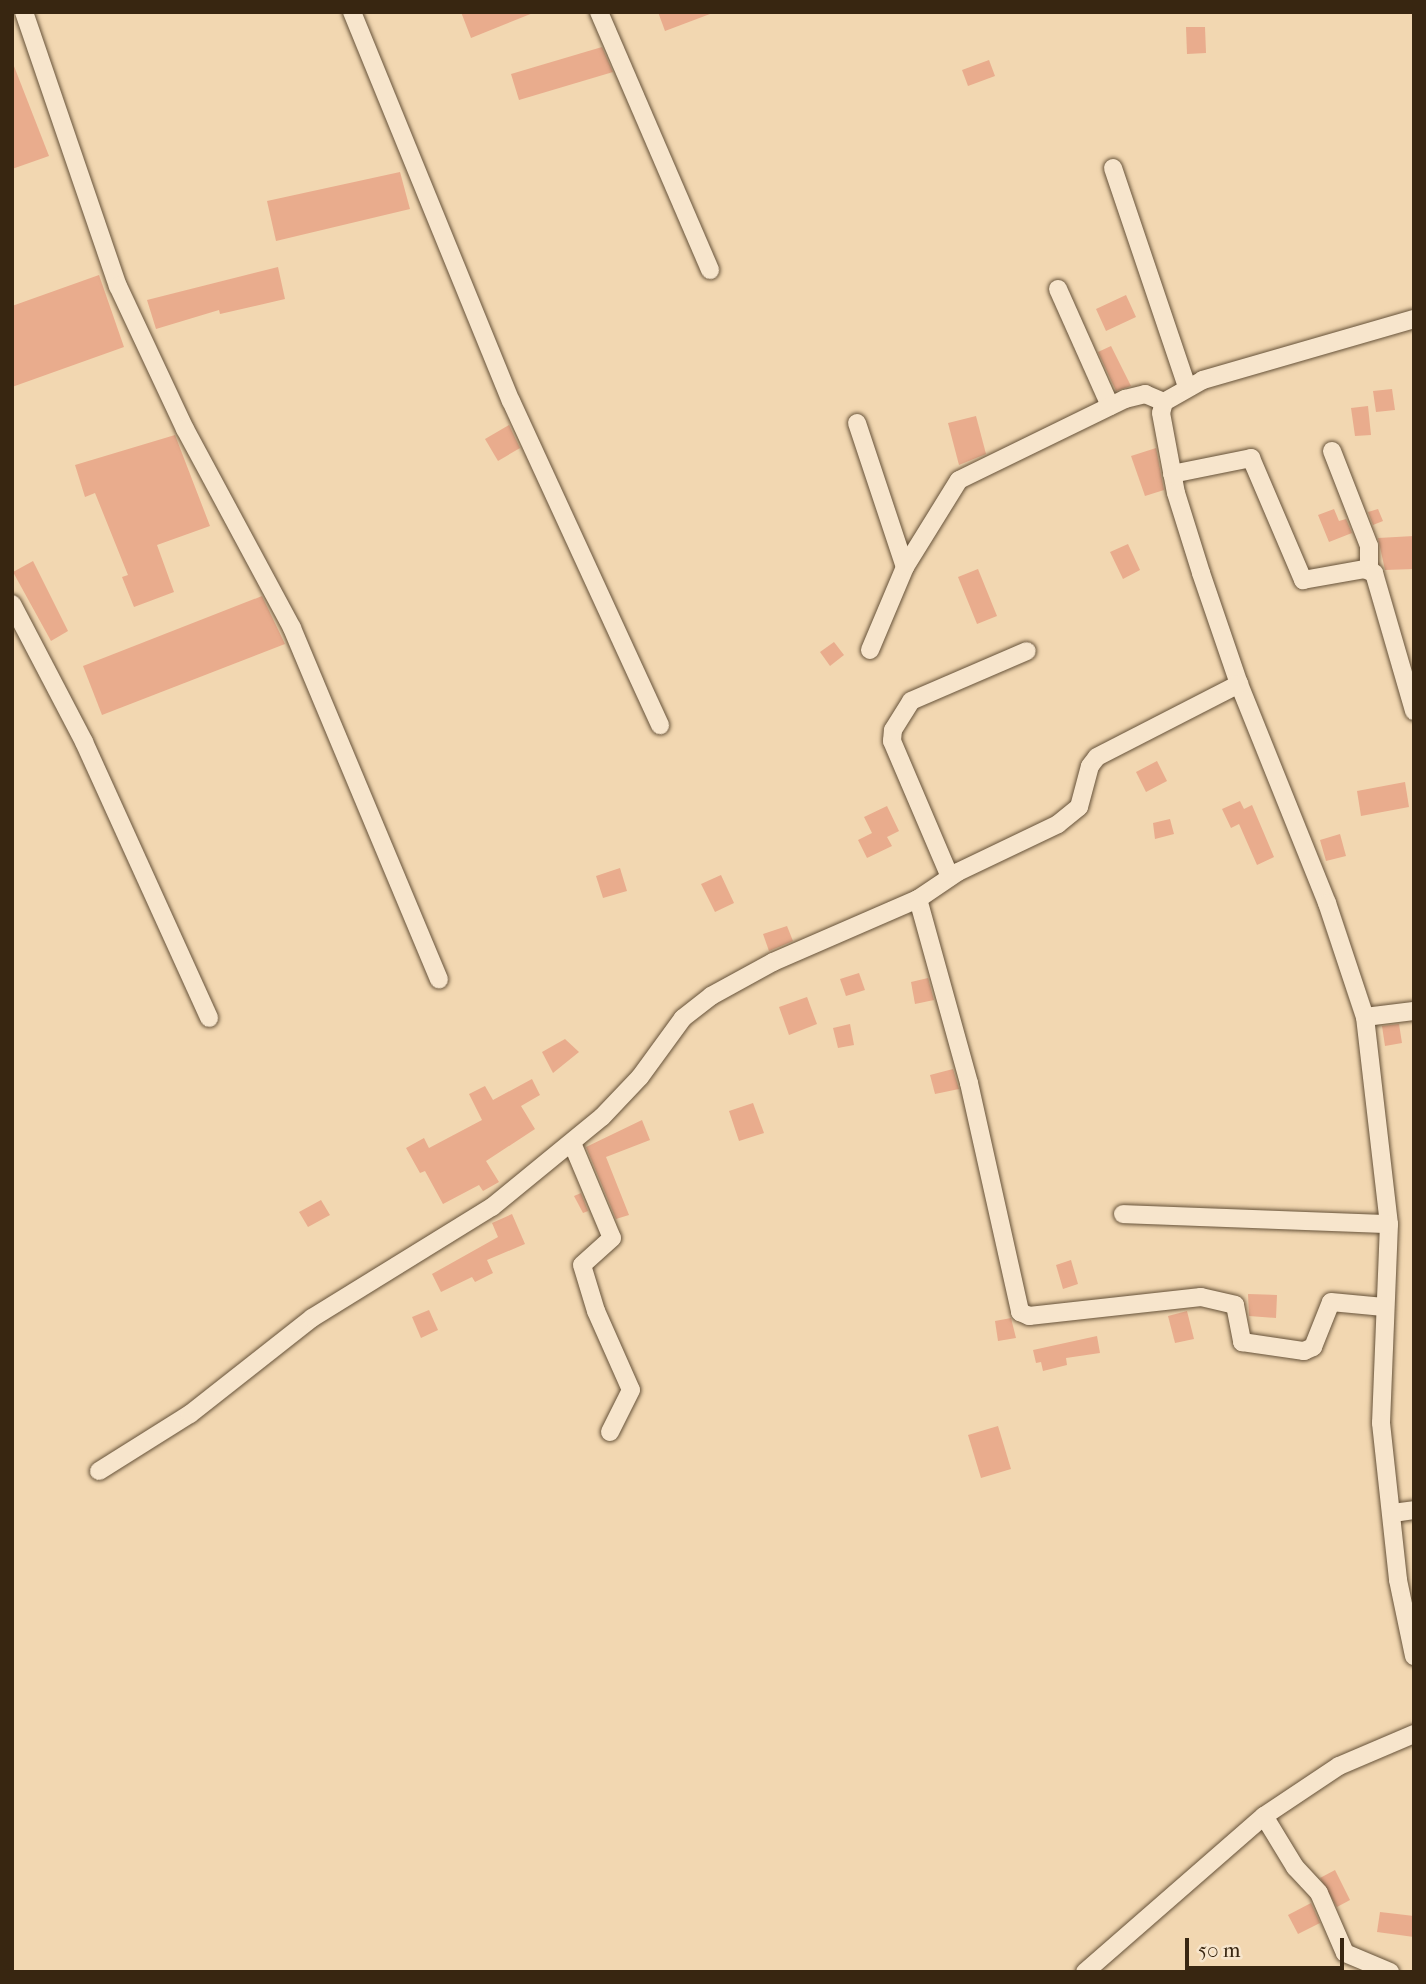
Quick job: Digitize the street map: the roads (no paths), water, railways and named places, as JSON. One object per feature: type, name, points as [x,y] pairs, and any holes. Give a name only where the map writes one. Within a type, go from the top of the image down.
[{"type":"street","points":[[24,12],[118,286],[185,429],[297,640],[439,980]]},
{"type":"street","points":[[352,12],[511,401],[660,725]]},
{"type":"street","points":[[599,12],[710,271]]},
{"type":"street","points":[[1113,168],[1188,387]]},
{"type":"street","points":[[1058,289],[1110,405]]},
{"type":"street","points":[[870,650],[905,567],[959,480],[1110,405],[1138,394],[1164,401],[1188,387],[1261,359],[1414,319]]},
{"type":"street","points":[[1164,401],[1161,429],[1172,474],[1240,684],[1328,903],[1364,1017],[1389,1224],[1381,1423],[1394,1513],[1398,1580],[1414,1656]]},
{"type":"street","points":[[856,423],[905,567]]},
{"type":"street","points":[[1332,451],[1370,546],[1369,570],[1414,711]]},
{"type":"street","points":[[1172,474],[1251,458],[1303,580],[1369,570]]},
{"type":"street","points":[[12,604],[84,742],[209,1018]]},
{"type":"street","points":[[950,877],[892,741],[894,730],[911,701],[1027,651]]},
{"type":"street","points":[[99,1471],[190,1414],[312,1318],[492,1207],[572,1143],[630,1089],[683,1018],[711,996],[773,962],[919,899],[950,877],[1071,815],[1097,757],[1240,684]]},
{"type":"street","points":[[919,899],[969,1083],[1020,1312],[1029,1316],[1201,1297],[1235,1306],[1242,1342],[1304,1351],[1313,1347],[1331,1301],[1384,1307]]},
{"type":"street","points":[[1364,1017],[1414,1010]]},
{"type":"street","points":[[572,1143],[612,1238],[582,1265],[596,1311],[631,1390],[610,1432]]},
{"type":"street","points":[[1123,1214],[1389,1224]]},
{"type":"street","points":[[1394,1513],[1414,1510]]},
{"type":"street","points":[[1085,1972],[1264,1816],[1339,1766],[1414,1734]]},
{"type":"street","points":[[1264,1816],[1295,1867],[1319,1893],[1345,1953],[1390,1972]]}]
